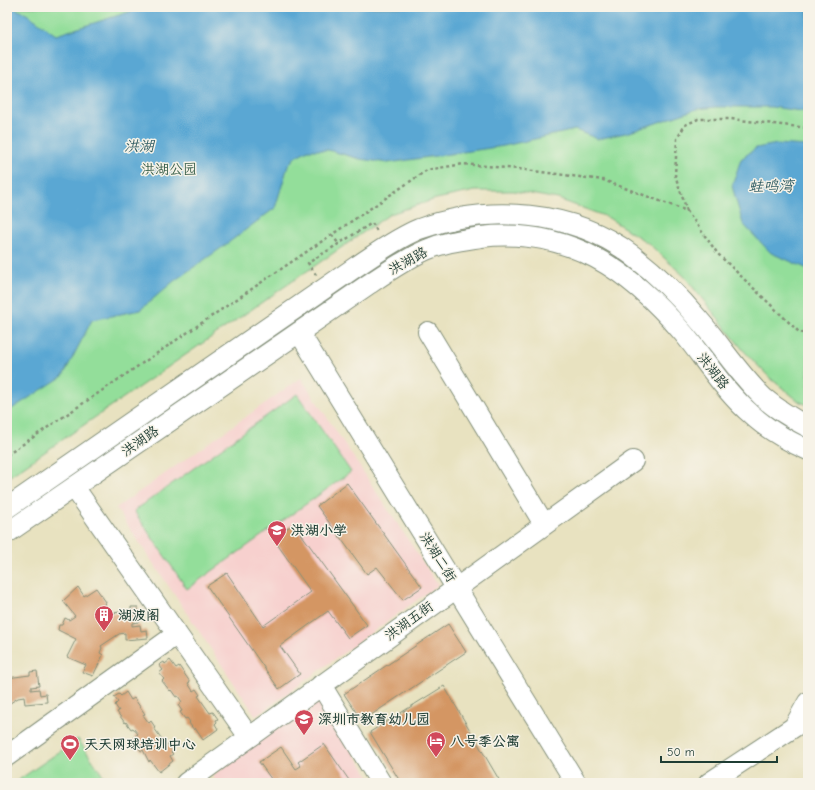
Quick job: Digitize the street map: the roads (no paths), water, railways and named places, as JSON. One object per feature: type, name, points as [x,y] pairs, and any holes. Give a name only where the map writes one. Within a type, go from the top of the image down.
[{"type":"street","name":"洪湖路","points":[[7,508],[394,242],[418,230],[446,220],[503,214],[537,216],[572,225],[604,238],[632,255],[666,283],[700,320],[748,381],[765,399],[785,414],[808,427]]},
{"type":"street","name":"洪湖路","points":[[7,533],[404,261],[426,250],[450,241],[504,235],[534,237],[566,245],[594,256],[620,272],[652,298],[684,334],[732,395],[751,415],[773,432],[808,450]]},
{"type":"street","name":"洪湖二街","points":[[299,332],[576,783]]},
{"type":"street","points":[[428,332],[544,524]]},
{"type":"street","name":"洪湖五街","points":[[196,780],[249,737],[633,461]]},
{"type":"street","points":[[74,487],[249,737]]},
{"type":"street","points":[[7,756],[177,634]]},
{"type":"street","points":[[321,685],[381,783]]},
{"type":"street","points":[[709,783],[794,727],[808,702]]},
{"type":"water","name":"洪湖","points":[[7,7],[19,10],[26,14],[56,35],[135,10],[137,7],[808,7],[808,112],[771,107],[716,107],[697,109],[630,132],[598,139],[575,130],[504,146],[388,163],[360,159],[328,150],[308,150],[295,157],[288,166],[275,208],[174,281],[140,310],[92,320],[63,376],[7,412]]},
{"type":"water","name":"蛙鸣湾","points":[[777,144],[808,146],[808,269],[771,253],[743,224],[732,186],[741,159],[756,148]]},
{"type":"place","name":"洪湖小学","points":[[277,547]]},
{"type":"place","name":"湖波阁","points":[[104,632]]},
{"type":"place","name":"深圳市教育幼儿园","points":[[304,736]]},
{"type":"place","name":"八号季公寓","points":[[436,758]]},
{"type":"place","name":"天天网球培训中心","points":[[70,761]]},
{"type":"park label","name":"洪湖公园","points":[[169,169]]}]
